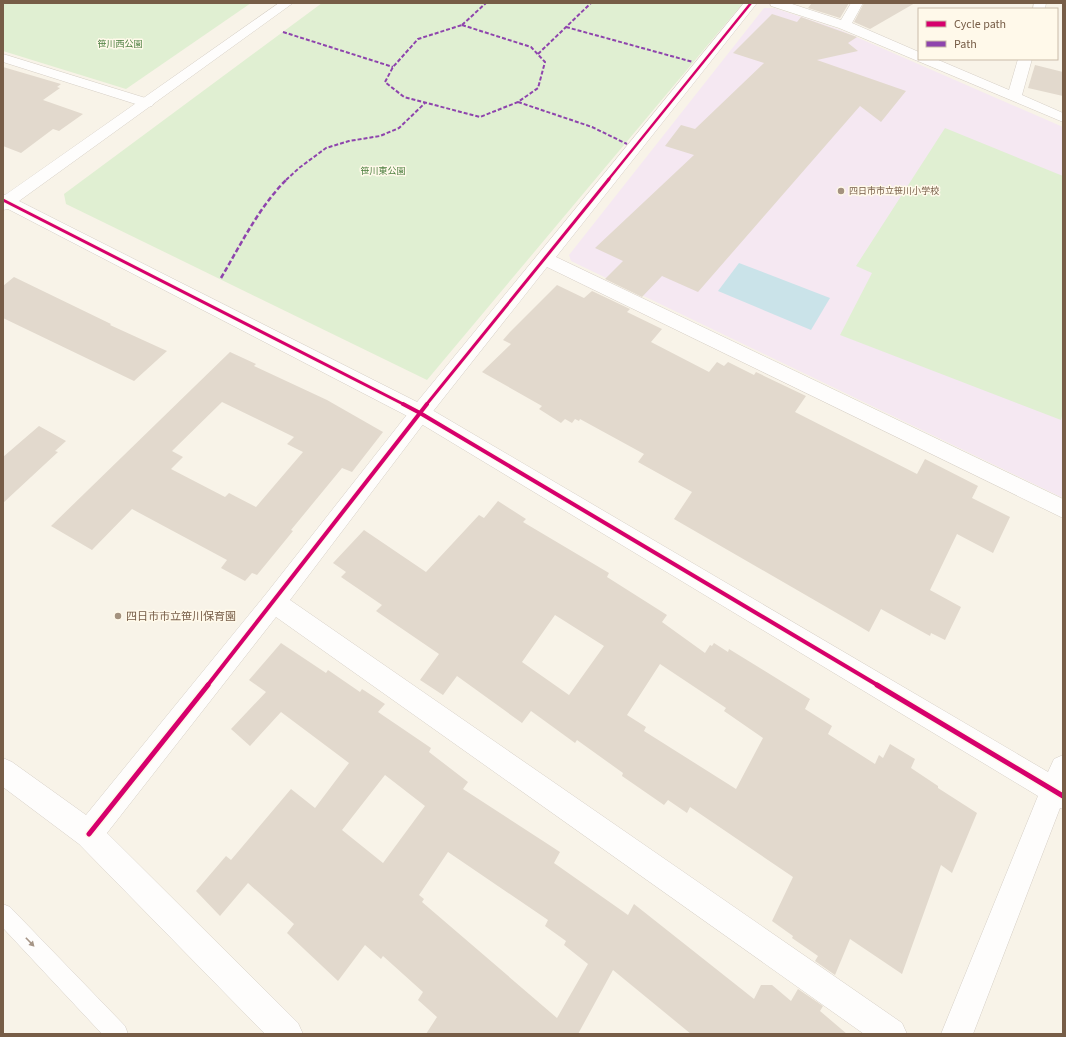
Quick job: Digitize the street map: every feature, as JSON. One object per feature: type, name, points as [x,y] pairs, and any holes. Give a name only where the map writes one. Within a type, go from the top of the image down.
[{"type":"street","points":[[287,3],[147,103],[4,202],[420,413],[1060,785],[957,1034]]},
{"type":"street","points":[[89,834],[274,602],[420,413],[751,3]]},
{"type":"street","points":[[776,3],[844,25],[918,57]]},
{"type":"street","points":[[844,25],[857,3]]},
{"type":"street","points":[[3,58],[147,103]]},
{"type":"street","points":[[926,60],[1063,118]]},
{"type":"street","points":[[1014,97],[1025,60]]},
{"type":"street","points":[[545,258],[1063,509]]},
{"type":"street","points":[[274,602],[891,1034]]},
{"type":"street","points":[[3,771],[89,834],[287,1034]]},
{"type":"lane","points":[[3,914],[117,1034]]},
{"type":"shaded area","name":"四日市市立笹川小学校","points":[[764,8],[774,8],[838,29],[1063,127],[1063,498],[571,261],[569,255]]},
{"type":"green space","name":"笹川西公園","points":[[3,3],[251,3],[126,89],[3,51]]},
{"type":"green space","name":"笹川東公園","points":[[322,3],[743,3],[427,380],[66,204],[64,194]]},
{"type":"green space","points":[[945,128],[1063,176],[1063,412],[1061,420],[840,335],[872,273],[856,266]]},
{"type":"water","points":[[739,263],[830,298],[811,330],[718,291]]},
{"type":"building","points":[[812,3],[849,3],[840,18],[808,8]]},
{"type":"building","points":[[864,3],[915,3],[870,29],[854,22]]},
{"type":"building","points":[[772,14],[797,22],[801,17],[857,37],[848,43],[858,51],[817,60],[906,91],[881,122],[860,106],[698,292],[662,276],[642,297],[605,279],[623,261],[595,248],[694,155],[665,146],[681,125],[695,129],[764,63],[733,53]]},
{"type":"building","points":[[1035,65],[1063,72],[1063,96],[1028,88]]},
{"type":"building","points":[[3,67],[61,84],[57,87],[60,88],[43,100],[83,114],[59,131],[53,129],[21,153],[3,146]]},
{"type":"building","points":[[14,277],[111,324],[110,325],[167,351],[134,381],[3,318],[3,286]]},
{"type":"building","points":[[557,285],[584,298],[592,291],[630,309],[627,312],[662,329],[651,342],[709,372],[717,362],[724,366],[728,362],[754,375],[756,372],[806,396],[795,412],[917,474],[925,459],[978,486],[972,498],[1010,517],[993,553],[957,534],[930,590],[961,607],[945,640],[931,633],[930,636],[881,609],[869,632],[674,519],[692,492],[638,462],[644,454],[580,419],[579,421],[575,419],[572,423],[565,419],[561,423],[539,409],[542,406],[482,372],[511,344],[503,340]]},
{"type":"building","points":[[230,352],[256,364],[254,366],[327,400],[383,432],[352,472],[342,468],[291,530],[293,531],[257,575],[252,573],[245,581],[221,568],[227,560],[132,509],[92,550],[51,526]],"holes":[[[222,402],[294,437],[287,444],[303,452],[256,507],[229,493],[225,497],[171,469],[183,457],[172,451]]]},
{"type":"building","points":[[39,426],[66,441],[55,451],[58,452],[3,503],[3,457]]},
{"type":"building","points":[[498,501],[526,519],[523,522],[609,573],[607,577],[667,615],[662,622],[705,653],[710,645],[712,646],[714,643],[728,652],[729,649],[810,699],[805,709],[832,726],[828,734],[875,764],[879,755],[883,758],[890,744],[915,759],[911,768],[938,786],[938,788],[977,813],[952,873],[941,865],[902,974],[850,939],[835,975],[815,961],[818,956],[792,938],[793,936],[772,921],[793,877],[690,807],[687,813],[668,800],[664,805],[622,776],[623,773],[577,740],[575,743],[531,711],[522,723],[457,676],[443,695],[420,680],[439,654],[376,611],[382,605],[341,577],[346,572],[333,563],[364,530],[426,572],[479,515],[484,518]],"holes":[[[555,615],[604,646],[569,695],[522,662]],[[660,664],[726,708],[724,711],[763,738],[736,789],[644,731],[646,727],[627,715]]]},
{"type":"building","points":[[281,643],[326,673],[328,670],[360,692],[362,689],[385,704],[378,712],[431,748],[429,752],[468,782],[463,789],[560,852],[554,863],[628,915],[634,904],[754,999],[761,985],[772,985],[791,1001],[798,989],[823,1006],[820,1011],[847,1034],[691,1034],[613,970],[578,1034],[426,1034],[437,1017],[418,1000],[423,992],[383,956],[381,959],[365,945],[338,981],[287,933],[294,924],[248,883],[220,916],[196,891],[226,856],[231,860],[291,789],[315,808],[349,763],[281,712],[250,746],[231,729],[266,692],[249,680]],"holes":[[[385,775],[425,806],[383,863],[342,830]],[[448,852],[548,920],[545,926],[566,941],[564,945],[588,964],[557,1018],[422,902],[424,899],[419,895]]]},
{"type":"marked path","points":[[462,25],[486,3]]},
{"type":"marked path","points":[[538,54],[591,3]]},
{"type":"marked path","points":[[283,32],[393,67],[418,39],[462,25],[531,47],[545,62],[538,88],[518,102],[480,117],[404,97],[385,82],[393,67]]},
{"type":"marked path","points":[[566,27],[693,62]]},
{"type":"marked path","points":[[518,102],[592,127],[627,144]]},
{"type":"marked path","points":[[221,278],[256,218],[275,191],[299,168],[326,148],[349,141],[380,136],[399,128],[425,103]]},
{"type":"cycle path","points":[[89,834],[274,602],[420,413],[751,3]]},
{"type":"cycle path","points":[[3,200],[420,413],[1063,796]]},
{"type":"place","name":"四日市市立笹川小学校","points":[[841,191]]},
{"type":"place","name":"四日市市立笹川保育園","points":[[118,616]]}]
